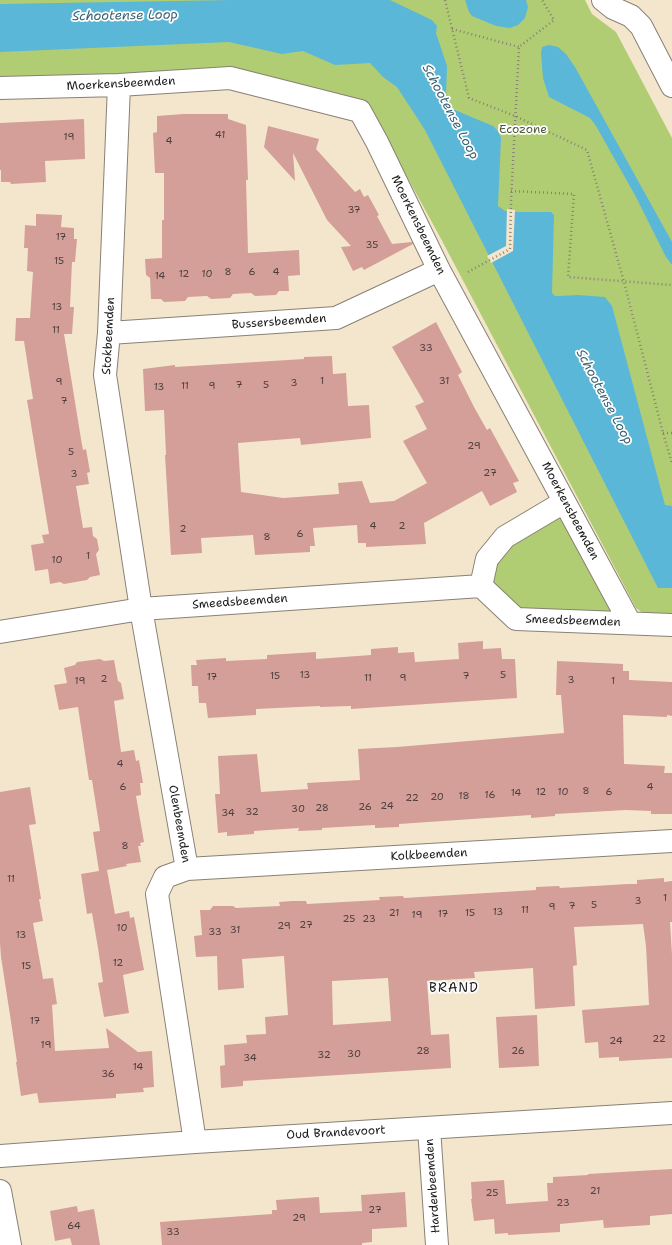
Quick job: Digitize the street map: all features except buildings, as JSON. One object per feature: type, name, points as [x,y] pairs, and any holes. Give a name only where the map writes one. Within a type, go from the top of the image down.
[{"type":"street","points":[[604,0],[613,8],[631,16],[641,26],[672,86]]},
{"type":"street","name":"Moerkensbeemden","points":[[0,88],[119,85],[230,78],[360,111],[377,142],[439,270],[630,623]]},
{"type":"street","name":"Stokbeemden","points":[[119,85],[109,333],[105,375],[141,609]]},
{"type":"street","name":"Bussersbeemden","points":[[109,333],[336,318],[439,270]]},
{"type":"street","points":[[481,586],[487,559],[505,537],[564,502]]},
{"type":"street","name":"Smeedsbeemden","points":[[0,632],[141,609],[481,586],[516,619],[630,623]]},
{"type":"street","name":"Olenbeemden","points":[[141,609],[187,869],[165,877],[157,894],[195,1142]]},
{"type":"street","points":[[630,623],[672,625]]},
{"type":"street","name":"Kolkbeemden","points":[[187,869],[672,842]]},
{"type":"street","name":"Oud Brandevoort","points":[[0,1156],[195,1142],[672,1113]]},
{"type":"street","name":"Hardenbeemden","points":[[429,1128],[437,1245]]},
{"type":"street","points":[[0,1191],[10,1245]]},
{"type":"path","points":[[445,0],[469,98],[515,116],[587,150],[672,463]]},
{"type":"path","points":[[472,270],[510,249],[511,191],[519,47],[554,20],[542,0]]},
{"type":"path","points":[[452,29],[519,47]]},
{"type":"path","points":[[511,191],[574,194],[568,277],[672,285]]},
{"type":"path","points":[[663,433],[672,433]]},
{"type":"green space","name":"Ecozone","points":[[0,0],[585,0],[592,14],[616,32],[672,138],[672,617],[643,613],[636,608],[440,237],[370,109],[237,71],[0,81]]},
{"type":"green space","points":[[560,516],[613,612],[520,609],[492,582],[496,564],[512,545]]},
{"type":"water","name":"Schootense Loop","points":[[232,0],[390,0],[432,20],[437,26],[436,33],[447,66],[446,97],[450,108],[493,126],[498,131],[501,138],[498,206],[505,211],[551,212],[554,215],[552,293],[555,296],[578,295],[605,297],[612,306],[665,505],[672,506],[672,588],[658,588],[425,130],[397,87],[383,77],[370,63],[335,65],[303,51],[282,54],[229,42],[0,52],[0,4]]},
{"type":"water","points":[[465,0],[526,0],[528,7],[525,18],[518,25],[510,28],[496,26],[472,16]]},
{"type":"water","points":[[549,45],[558,47],[566,54],[575,67],[672,242],[672,265],[666,257],[636,197],[596,126],[590,118],[549,97],[543,78],[541,53],[542,47]]},
{"type":"pier","points":[[507,209],[515,210],[513,251],[491,263],[487,256],[506,246]]},
{"type":"district","name":"BRAND","points":[[454,989]]}]
